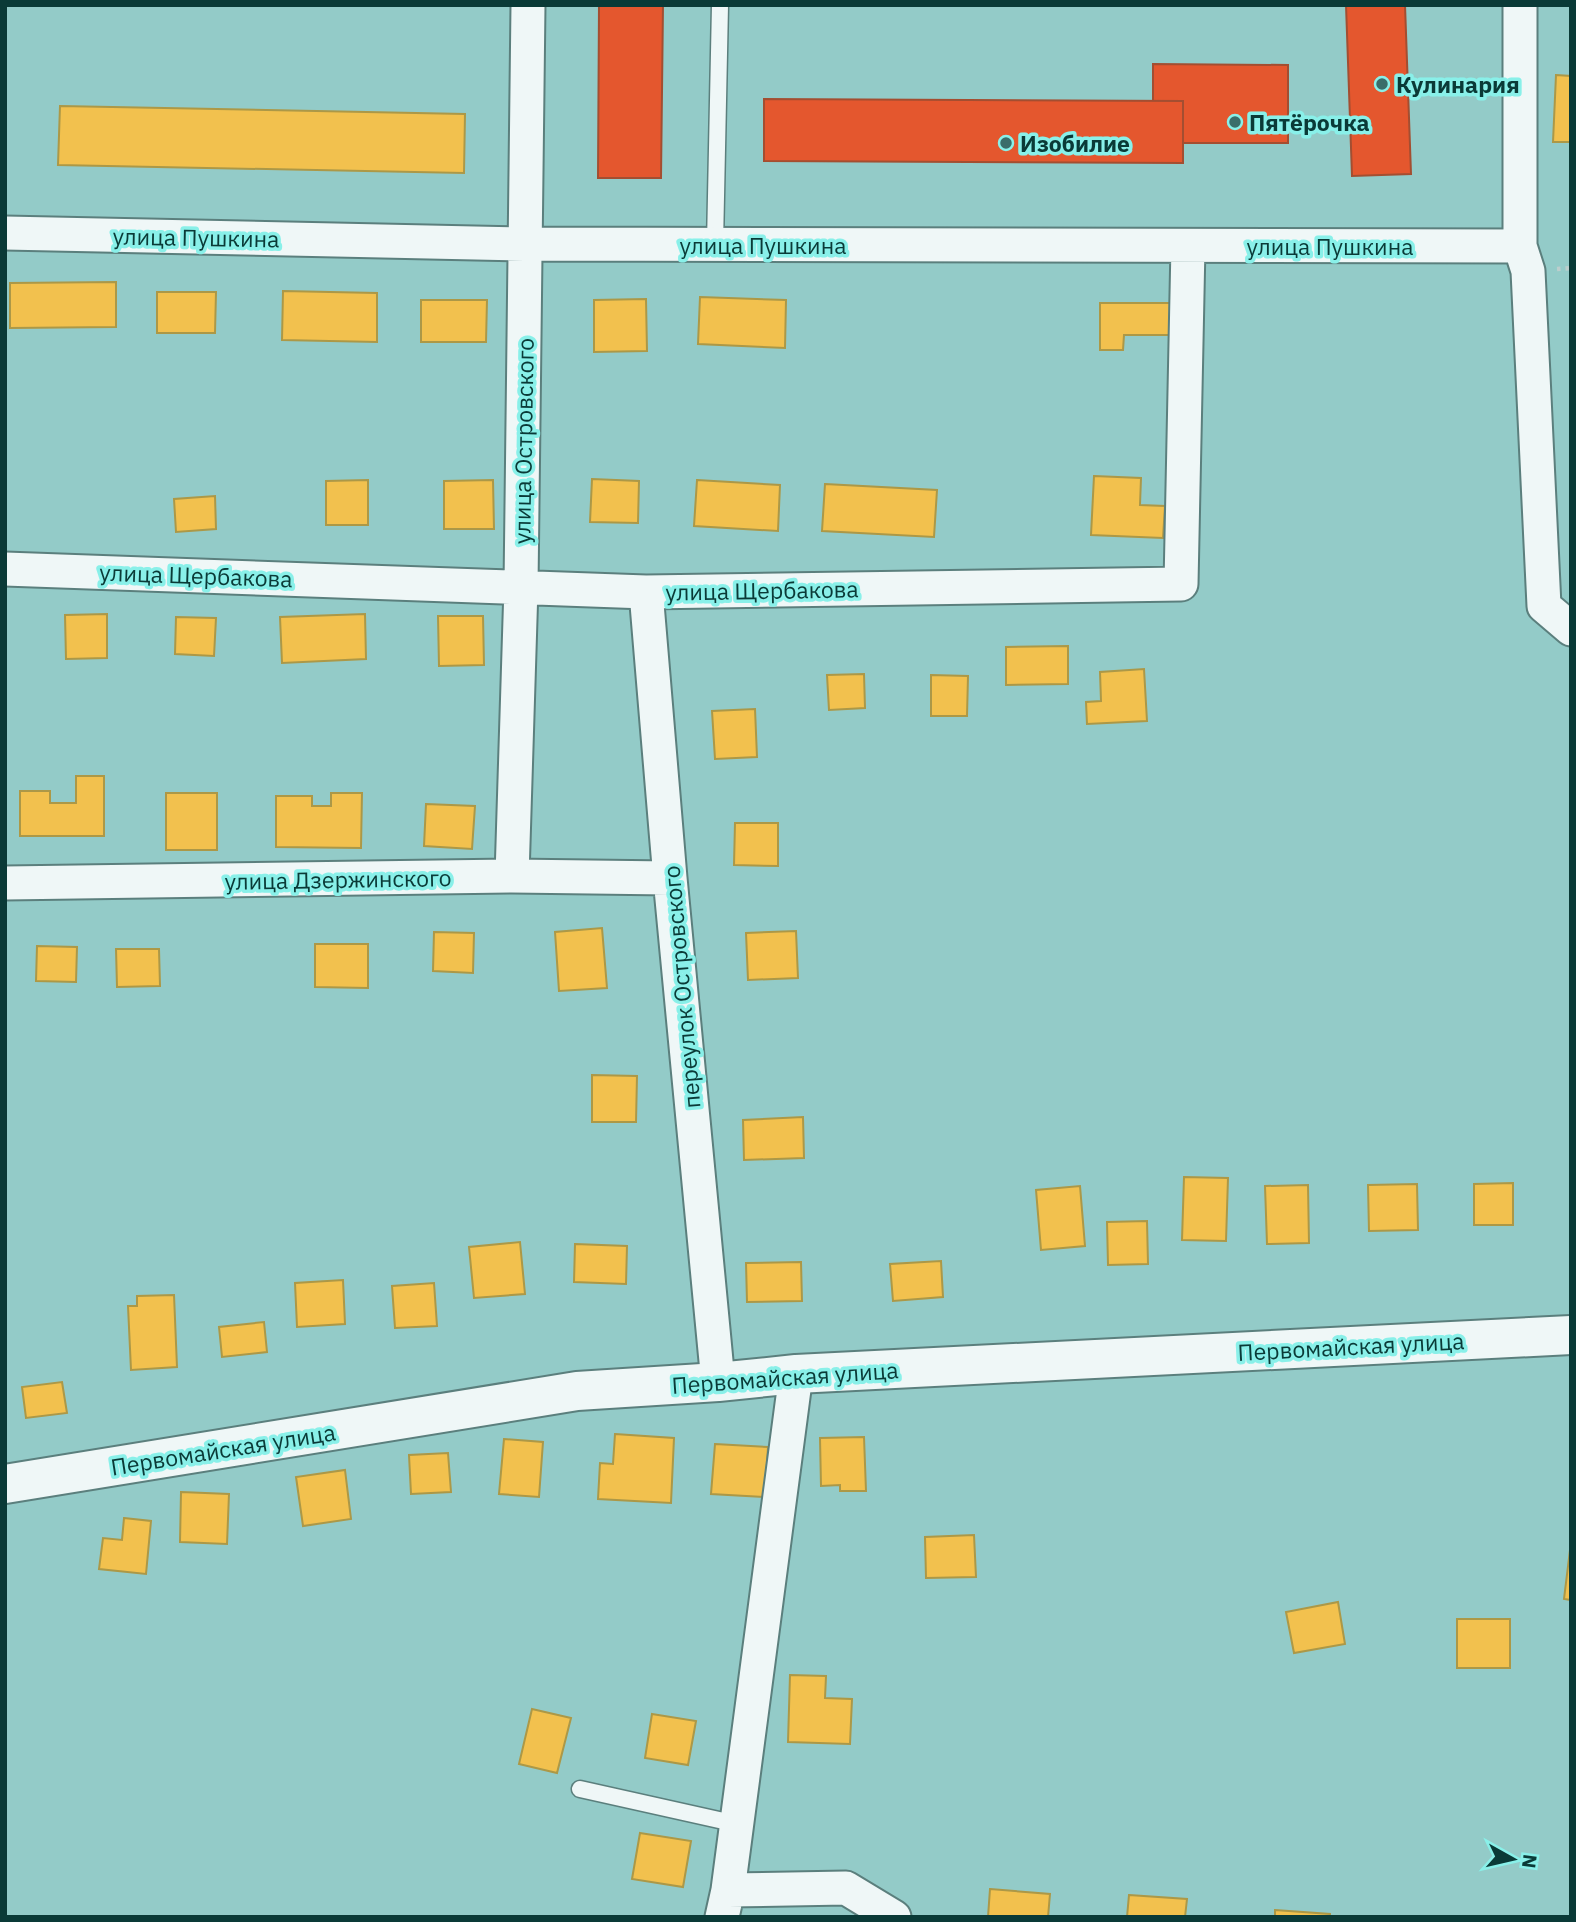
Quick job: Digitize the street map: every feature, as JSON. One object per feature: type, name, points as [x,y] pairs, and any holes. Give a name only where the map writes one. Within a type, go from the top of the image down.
[{"type":"street","name":"улица Островского","points":[[512,876],[521,587],[528,5]]},
{"type":"street","points":[[1520,5],[1520,246],[1528,271],[1544,607],[1571,629]]},
{"type":"street","name":"улица Пушкина","points":[[5,233],[525,244],[1520,246]]},
{"type":"street","name":"улица Щербакова","points":[[5,569],[646,592],[1181,584],[1188,246]]},
{"type":"street","name":"переулок Островского","points":[[646,592],[718,1382]]},
{"type":"street","name":"улица Дзержинского","points":[[5,883],[512,876],[670,878]]},
{"type":"street","name":"Первомайская улица","points":[[5,1484],[577,1391],[796,1374],[1571,1335]]},
{"type":"street","points":[[796,1374],[725,1904],[846,1888],[894,1917]]},
{"type":"lane","points":[[715,244],[720,5]]},
{"type":"lane","points":[[580,1789],[737,1824]]},
{"type":"building: Homes","points":[[1556,75],[1571,76],[1571,142],[1553,142]]},
{"type":"building: Homes","points":[[60,106],[465,114],[464,173],[58,165]]},
{"type":"building: Homes","points":[[116,282],[116,327],[10,328],[10,283]]},
{"type":"building: Homes","points":[[283,291],[377,293],[377,342],[282,340]]},
{"type":"building: Homes","points":[[157,292],[216,292],[215,333],[157,333]]},
{"type":"building: Homes","points":[[700,297],[786,300],[785,348],[698,344]]},
{"type":"building: Homes","points":[[646,299],[647,351],[594,352],[594,300]]},
{"type":"building: Homes","points":[[421,300],[487,300],[486,342],[421,342]]},
{"type":"building: Homes","points":[[1100,303],[1173,303],[1173,335],[1124,335],[1123,350],[1100,350]]},
{"type":"building: Homes","points":[[1094,476],[1141,478],[1140,505],[1165,506],[1163,538],[1091,535]]},
{"type":"building: Homes","points":[[592,479],[639,481],[638,523],[590,522]]},
{"type":"building: Homes","points":[[368,480],[368,525],[326,525],[326,481]]},
{"type":"building: Homes","points":[[493,480],[494,529],[444,529],[444,481]]},
{"type":"building: Homes","points":[[697,480],[780,485],[778,531],[694,526]]},
{"type":"building: Homes","points":[[825,484],[937,490],[934,537],[822,531]]},
{"type":"building: Homes","points":[[215,496],[216,529],[176,532],[174,499]]},
{"type":"building: Homes","points":[[107,614],[107,658],[66,659],[65,615]]},
{"type":"building: Homes","points":[[365,614],[366,659],[282,663],[280,617]]},
{"type":"building: Homes","points":[[438,616],[483,616],[484,665],[439,666]]},
{"type":"building: Homes","points":[[176,617],[216,618],[214,656],[175,654]]},
{"type":"building: Homes","points":[[1068,646],[1068,684],[1006,685],[1006,647]]},
{"type":"building: Homes","points":[[1144,669],[1147,721],[1087,724],[1086,702],[1101,701],[1100,672]]},
{"type":"building: Homes","points":[[864,674],[865,708],[829,710],[827,675]]},
{"type":"building: Homes","points":[[931,675],[968,676],[967,716],[931,716]]},
{"type":"building: Homes","points":[[755,709],[757,757],[715,759],[712,711]]},
{"type":"building: Homes","points":[[76,776],[104,776],[104,836],[20,836],[20,791],[50,791],[50,803],[76,803]]},
{"type":"building: Homes","points":[[166,793],[217,793],[217,850],[166,850]]},
{"type":"building: Homes","points":[[331,793],[362,793],[361,848],[276,847],[276,796],[312,796],[312,806],[331,806]]},
{"type":"building: Homes","points":[[426,804],[475,806],[472,849],[424,846]]},
{"type":"building: Homes","points":[[735,823],[778,823],[778,866],[734,865]]},
{"type":"building: Homes","points":[[602,928],[607,988],[559,991],[555,932]]},
{"type":"building: Homes","points":[[796,931],[798,978],[748,980],[746,933]]},
{"type":"building: Homes","points":[[434,932],[474,933],[473,973],[433,971]]},
{"type":"building: Homes","points":[[315,944],[368,944],[368,988],[315,987]]},
{"type":"building: Homes","points":[[37,946],[77,947],[76,982],[36,981]]},
{"type":"building: Homes","points":[[116,949],[159,949],[160,986],[117,987]]},
{"type":"building: Homes","points":[[592,1075],[637,1076],[636,1122],[592,1122]]},
{"type":"building: Homes","points":[[803,1117],[804,1158],[744,1160],[743,1120]]},
{"type":"building: Homes","points":[[1184,1177],[1228,1178],[1226,1241],[1182,1240]]},
{"type":"building: Homes","points":[[1513,1183],[1513,1225],[1474,1225],[1474,1184]]},
{"type":"building: Homes","points":[[1417,1184],[1418,1230],[1369,1231],[1368,1185]]},
{"type":"building: Homes","points":[[1308,1185],[1309,1243],[1267,1244],[1265,1186]]},
{"type":"building: Homes","points":[[1080,1186],[1085,1246],[1041,1250],[1036,1190]]},
{"type":"building: Homes","points":[[1147,1221],[1148,1264],[1108,1265],[1107,1222]]},
{"type":"building: Homes","points":[[520,1242],[525,1294],[474,1298],[469,1247]]},
{"type":"building: Homes","points":[[575,1244],[627,1246],[626,1284],[574,1282]]},
{"type":"building: Homes","points":[[941,1261],[943,1297],[893,1301],[890,1264]]},
{"type":"building: Homes","points":[[801,1262],[802,1301],[747,1302],[746,1263]]},
{"type":"building: Homes","points":[[343,1280],[345,1324],[297,1327],[295,1283]]},
{"type":"building: Homes","points":[[434,1283],[437,1326],[395,1328],[392,1286]]},
{"type":"building: Homes","points":[[174,1295],[177,1367],[131,1370],[128,1306],[137,1306],[137,1296]]},
{"type":"building: Homes","points":[[264,1322],[267,1352],[222,1357],[219,1327]]},
{"type":"building: Homes","points":[[62,1382],[67,1413],[26,1418],[22,1387]]},
{"type":"building: Homes","points":[[615,1434],[674,1438],[671,1503],[598,1499],[600,1463],[613,1464]]},
{"type":"building: Homes","points":[[864,1437],[866,1491],[840,1491],[840,1485],[821,1486],[820,1438]]},
{"type":"building: Homes","points":[[504,1439],[543,1442],[539,1497],[499,1494]]},
{"type":"building: Homes","points":[[715,1444],[768,1447],[765,1497],[711,1494]]},
{"type":"building: Homes","points":[[448,1453],[451,1492],[411,1494],[409,1455]]},
{"type":"building: Homes","points":[[345,1470],[351,1519],[303,1526],[296,1477]]},
{"type":"building: Homes","points":[[181,1492],[229,1494],[227,1544],[180,1542]]},
{"type":"building: Homes","points":[[124,1518],[151,1521],[146,1574],[99,1569],[103,1538],[122,1540]]},
{"type":"building: Homes","points":[[974,1535],[976,1577],[926,1578],[925,1537]]},
{"type":"building: Homes","points":[[1571,1550],[1571,1600],[1564,1599]]},
{"type":"building: Homes","points":[[1338,1602],[1345,1644],[1294,1653],[1286,1612]]},
{"type":"building: Homes","points":[[1457,1619],[1510,1619],[1510,1668],[1457,1668]]},
{"type":"building: Homes","points":[[790,1675],[826,1676],[825,1698],[852,1699],[850,1744],[788,1742]]},
{"type":"building: Homes","points":[[532,1709],[571,1718],[557,1773],[519,1764]]},
{"type":"building: Homes","points":[[652,1714],[696,1721],[688,1765],[645,1758]]},
{"type":"building: Homes","points":[[640,1833],[691,1841],[683,1887],[632,1879]]},
{"type":"building: Homes","points":[[990,1889],[1050,1894],[1048,1917],[988,1917]]},
{"type":"building: Homes","points":[[1129,1895],[1187,1899],[1185,1917],[1127,1917]]},
{"type":"building: Homes","points":[[1275,1910],[1330,1914],[1330,1917],[1275,1917]]},
{"type":"building: Shops","points":[[599,5],[663,5],[661,178],[598,178]]},
{"type":"building: Shops","points":[[1346,5],[1405,5],[1411,174],[1352,176]]},
{"type":"building: Shops","name":"Пятёрочка","points":[[1153,64],[1288,65],[1288,143],[1183,143],[1183,101],[1153,101]]},
{"type":"building: Shops","points":[[764,99],[1183,101],[1183,163],[764,161]]},
{"type":"place","name":"Кулинария","points":[[1382,84]]},
{"type":"place","name":"Пятёрочка","points":[[1235,122]]},
{"type":"place","name":"Изобилие","points":[[1006,143]]}]
